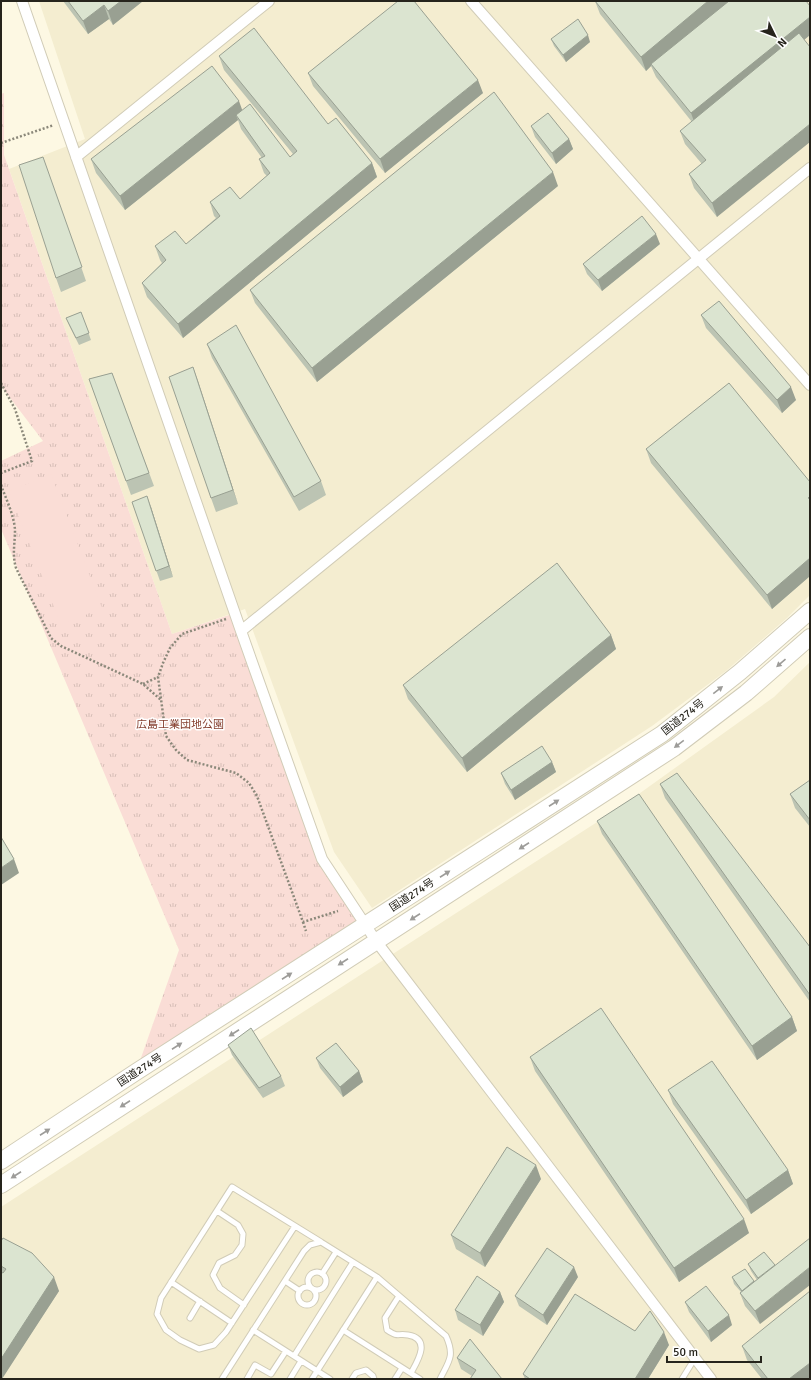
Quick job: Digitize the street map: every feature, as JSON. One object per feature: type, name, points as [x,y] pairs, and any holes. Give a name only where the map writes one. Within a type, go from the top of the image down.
[{"type":"highway","name":"国道274号","points":[[1,1161],[662,734],[740,672],[810,611]]},
{"type":"highway","name":"国道274号","points":[[1,1184],[674,748],[746,693],[810,637]]},
{"type":"street","points":[[22,1],[241,631],[322,859],[376,941],[711,1379]]},
{"type":"street","points":[[76,157],[269,1]]},
{"type":"street","points":[[471,1],[810,385]]},
{"type":"street","points":[[241,631],[810,168]]},
{"type":"lane","points":[[295,1226],[226,1332],[214,1345],[199,1349],[180,1340],[166,1330],[157,1314],[161,1298],[232,1187],[321,1242],[336,1252],[377,1277],[446,1336],[451,1347],[450,1359],[440,1379]]},
{"type":"lane","points":[[217,1211],[238,1225],[243,1234],[242,1245],[234,1255],[219,1263],[213,1275],[220,1288],[244,1305]]},
{"type":"lane","points":[[222,1379],[304,1251],[310,1245],[321,1242]]},
{"type":"lane","points":[[322,1274],[336,1252]]},
{"type":"lane","points":[[294,1356],[353,1262]]},
{"type":"lane","points":[[300,1291],[299,1296],[301,1302],[309,1304],[314,1302],[316,1296],[309,1284],[310,1276],[314,1273],[322,1274]]},
{"type":"lane","points":[[300,1291],[307,1287],[315,1290],[321,1289],[325,1285],[325,1279],[322,1274]]},
{"type":"lane","points":[[312,1379],[377,1277]]},
{"type":"lane","points":[[285,1281],[300,1291]]},
{"type":"lane","points":[[171,1282],[232,1322]]},
{"type":"lane","points":[[400,1296],[385,1318],[387,1330],[396,1335],[409,1335],[417,1339],[421,1346],[421,1355],[411,1373]]},
{"type":"lane","points":[[190,1318],[200,1301]]},
{"type":"lane","points":[[253,1330],[330,1379]]},
{"type":"lane","points":[[343,1330],[420,1379]]},
{"type":"lane","points":[[247,1379],[255,1365],[271,1374],[286,1351]]},
{"type":"lane","points":[[682,1379],[695,1358]]},
{"type":"lane","points":[[290,1379],[301,1361]]},
{"type":"lane","points":[[395,1379],[402,1368]]},
{"type":"lane","points":[[352,1379],[356,1373],[366,1370],[370,1372],[374,1379]]},
{"type":"path","points":[[1,143],[64,122]]},
{"type":"path","points":[[1,383],[15,409],[32,460],[1,473]]},
{"type":"path","points":[[1,485],[15,529],[14,561],[16,568],[51,638],[61,646],[143,684],[162,700]]},
{"type":"path","points":[[236,615],[182,634],[170,648],[162,663],[158,676],[166,736],[176,750],[186,760],[236,773],[249,783],[257,796],[306,931]]},
{"type":"path","points":[[143,684],[158,676]]},
{"type":"path","points":[[304,922],[338,911]]},
{"type":"shaded area","points":[[39,1],[810,1],[810,595],[787,618],[726,671],[652,726],[372,908],[334,852],[245,609],[172,634],[9,169],[85,139]]},
{"type":"shaded area","points":[[810,662],[810,1379],[1,1379],[1,1207],[622,806],[774,697]]},
{"type":"green space","name":"広島工業団地公園","points":[[4,93],[4,155],[172,634],[235,613],[322,859],[365,926],[136,1072],[179,950],[1,529],[1,461],[43,441],[1,386],[1,94]]},
{"type":"green space","points":[[51,474],[102,608],[61,625],[9,491]]},
{"type":"building","points":[[68,1],[121,1],[108,11],[104,5],[83,21]]},
{"type":"building","points":[[398,1],[414,1],[478,80],[380,159],[308,73]]},
{"type":"building","points":[[595,1],[708,1],[641,57]]},
{"type":"building","points":[[729,1],[806,1],[810,6],[810,17],[691,113],[651,64]]},
{"type":"building","points":[[578,19],[588,35],[563,55],[551,39]]},
{"type":"building","points":[[254,28],[328,124],[336,118],[372,163],[178,324],[142,283],[166,260],[155,246],[175,231],[186,244],[220,216],[210,202],[230,187],[240,199],[270,173],[259,159],[265,156],[236,115],[250,104],[290,157],[297,151],[219,56]]},
{"type":"building","points":[[799,33],[810,47],[810,124],[712,203],[689,174],[706,160],[680,131]]},
{"type":"building","points":[[212,66],[239,101],[120,196],[91,159]]},
{"type":"building","points":[[494,92],[553,172],[312,368],[250,290]]},
{"type":"building","points":[[548,113],[569,139],[552,153],[531,126]]},
{"type":"building","points":[[43,157],[82,267],[56,278],[19,165]]},
{"type":"building","points":[[642,216],[656,234],[598,280],[583,264]]},
{"type":"building","points":[[719,301],[791,387],[777,400],[701,315]]},
{"type":"building","points":[[81,312],[89,333],[76,338],[66,318]]},
{"type":"building","points":[[236,325],[321,481],[294,497],[207,344]]},
{"type":"building","points":[[193,367],[233,490],[211,498],[169,377]]},
{"type":"building","points":[[112,373],[149,473],[126,481],[89,379]]},
{"type":"building","points":[[729,383],[810,482],[810,496],[808,498],[810,499],[810,558],[767,595],[646,449]]},
{"type":"building","points":[[147,496],[169,566],[156,571],[132,502]]},
{"type":"building","points":[[557,563],[611,635],[462,758],[403,685]]},
{"type":"building","points":[[542,746],[552,762],[511,790],[501,773]]},
{"type":"building","points":[[677,773],[810,947],[810,995],[660,784]]},
{"type":"building","points":[[810,780],[810,820],[790,794]]},
{"type":"building","points":[[639,794],[792,1017],[752,1046],[597,821]]},
{"type":"building","points":[[1,837],[14,859],[1,868]]},
{"type":"building","points":[[601,1008],[744,1219],[674,1268],[530,1057]]},
{"type":"building","points":[[251,1028],[281,1076],[259,1088],[228,1045]]},
{"type":"building","points":[[336,1043],[359,1071],[340,1087],[316,1058]]},
{"type":"building","points":[[712,1061],[788,1170],[746,1200],[668,1090]]},
{"type":"building","points":[[507,1147],[536,1165],[480,1253],[451,1235]]},
{"type":"building","points":[[3,1238],[32,1253],[54,1277],[1,1359],[1,1272],[3,1273],[6,1269],[1,1266],[1,1241]]},
{"type":"building","points":[[810,1238],[810,1267],[755,1311],[740,1293]]},
{"type":"building","points":[[547,1248],[574,1267],[543,1315],[515,1296]]},
{"type":"building","points":[[764,1252],[775,1265],[758,1278],[748,1264]]},
{"type":"building","points":[[745,1269],[754,1281],[742,1291],[732,1277]]},
{"type":"building","points":[[477,1276],[500,1292],[480,1325],[455,1310]]},
{"type":"building","points":[[706,1286],[729,1315],[708,1331],[685,1302]]},
{"type":"building","points":[[810,1291],[810,1363],[789,1379],[768,1379],[742,1346]]},
{"type":"building","points":[[575,1294],[635,1331],[650,1311],[664,1332],[635,1379],[530,1379],[523,1374]]},
{"type":"building","points":[[470,1339],[502,1379],[470,1379],[476,1370],[457,1358]]}]
